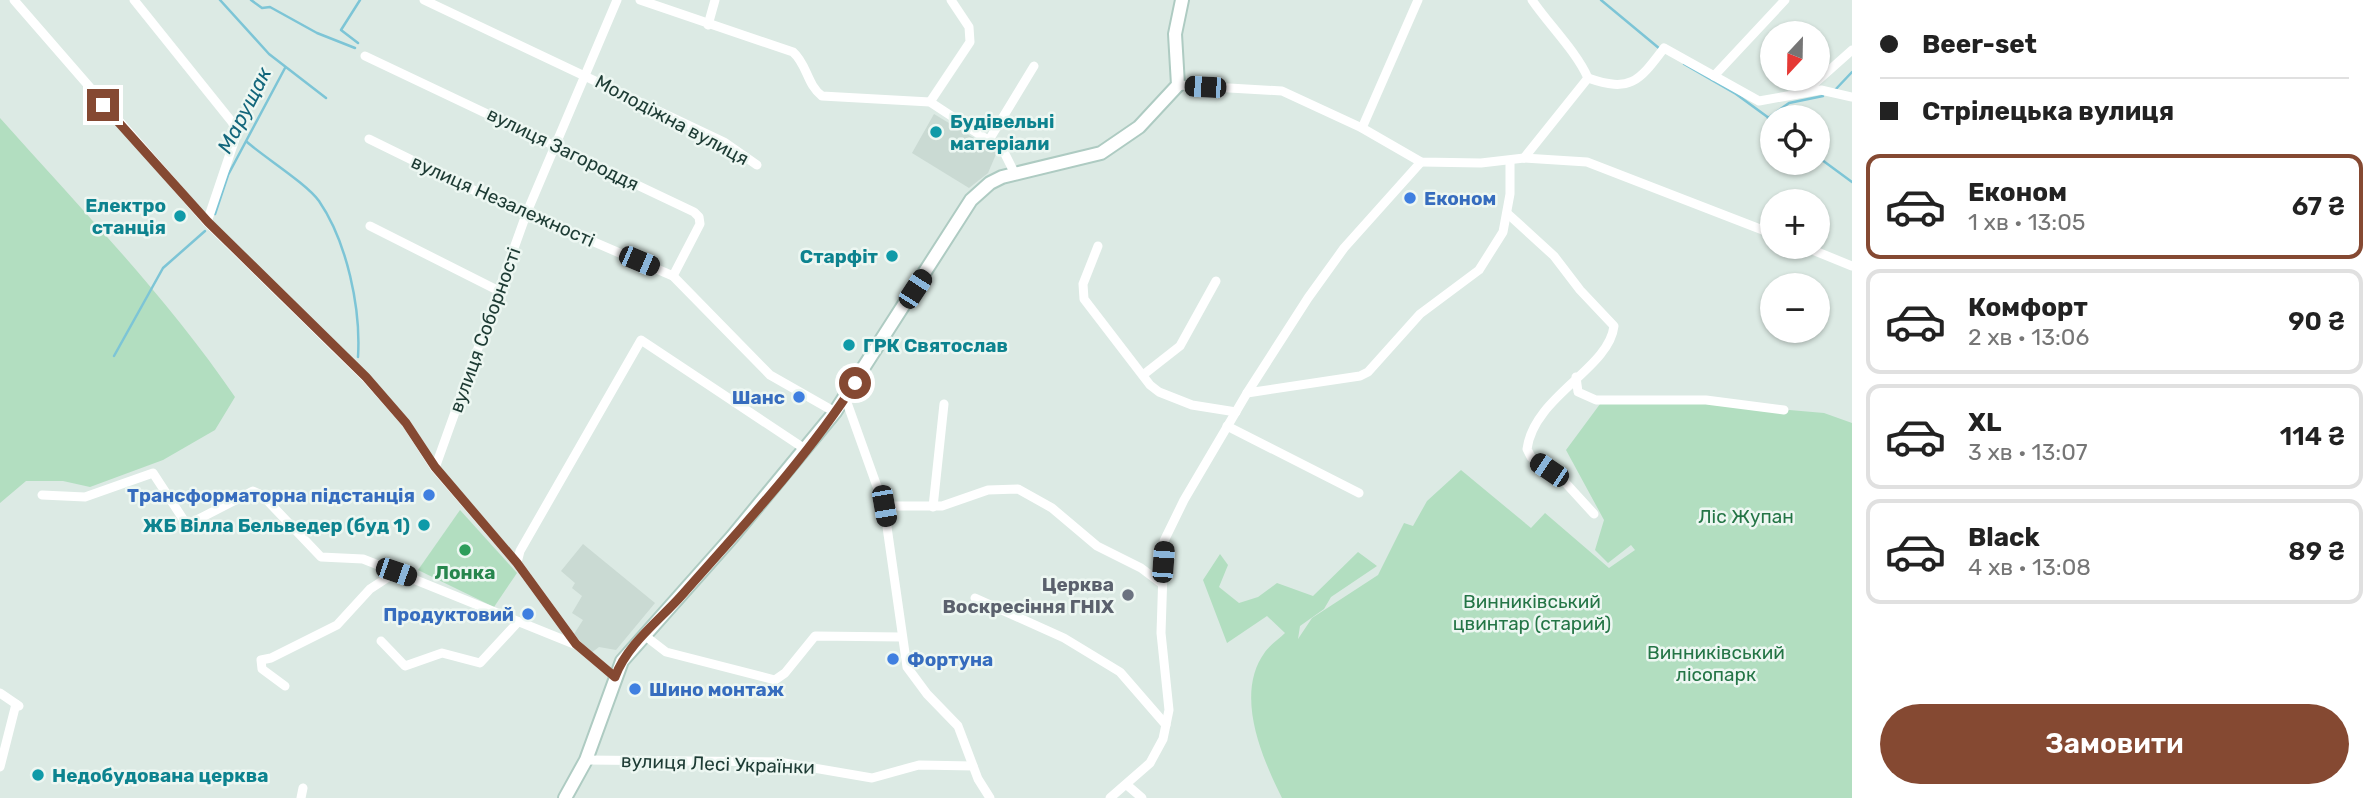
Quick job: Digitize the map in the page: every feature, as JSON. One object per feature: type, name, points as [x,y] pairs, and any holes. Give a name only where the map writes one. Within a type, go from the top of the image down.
[{"type":"street","points":[[14,0],[208,222],[366,377],[406,423],[435,467],[517,563],[576,644],[615,677]]},
{"type":"street","points":[[134,0],[232,122],[237,133],[208,222]]},
{"type":"street","name":"Молодіжна вулиця","points":[[424,0],[724,142],[757,164]]},
{"type":"street","name":"вулиця Соборності","points":[[435,467],[527,212],[617,0]]},
{"type":"street","points":[[640,0],[793,52],[800,58],[813,86],[822,96],[930,102],[1003,150],[1014,174]]},
{"type":"street","points":[[708,25],[715,0]]},
{"type":"street","points":[[930,102],[970,42],[970,27],[951,0]]},
{"type":"street","points":[[565,798],[586,760],[622,661],[680,597],[835,412],[971,200],[990,183],[1014,174],[1101,153],[1139,127],[1178,85],[1175,34],[1182,0]]},
{"type":"street","points":[[1362,128],[1418,0]]},
{"type":"street","points":[[1532,0],[1560,40],[1576,56],[1588,78],[1605,84],[1625,84],[1643,76],[1664,48],[1759,101],[1821,90],[1852,97]]},
{"type":"street","points":[[1714,76],[1786,0]]},
{"type":"street","points":[[1805,92],[1852,50]]},
{"type":"street","name":"вулиця Загороддя","points":[[365,56],[555,144],[699,217],[696,234],[673,276]]},
{"type":"street","points":[[989,141],[1034,66]]},
{"type":"street","points":[[1524,158],[1588,78]]},
{"type":"street","points":[[1178,85],[1282,91],[1362,128],[1421,162],[1510,161],[1524,158],[1587,162],[1760,229]]},
{"type":"street","name":"вулиця Незалежності","points":[[369,139],[673,276],[770,375],[835,412]]},
{"type":"street","points":[[1247,393],[1360,376],[1368,372],[1420,314],[1479,270],[1503,232],[1508,214],[1510,161]]},
{"type":"street","points":[[1110,798],[1127,785],[1157,752],[1166,725],[1169,710],[1161,633],[1164,541],[1198,474],[1247,393],[1344,248],[1421,162]]},
{"type":"street","points":[[1508,214],[1554,256],[1580,290],[1612,320],[1614,326],[1610,340],[1544,411],[1527,449],[1531,457],[1562,479],[1594,514]]},
{"type":"street","points":[[370,226],[500,292]]},
{"type":"street","points":[[1098,246],[1083,284],[1084,299],[1150,385],[1173,399],[1214,410],[1236,412]]},
{"type":"street","points":[[1830,257],[1852,266]]},
{"type":"street","points":[[1143,375],[1180,346],[1216,281]]},
{"type":"street","points":[[517,563],[520,551],[637,341],[644,340],[652,345],[805,449]]},
{"type":"street","points":[[1576,377],[1578,392],[1596,400],[1706,400],[1784,410]]},
{"type":"street","points":[[845,397],[884,506],[907,667],[927,694],[958,726],[973,766],[990,798]]},
{"type":"street","points":[[933,507],[944,404]]},
{"type":"street","points":[[1227,426],[1359,493]]},
{"type":"street","points":[[42,495],[85,497],[153,473],[187,525],[253,491],[262,495],[321,558],[363,559],[432,584],[576,644]]},
{"type":"street","points":[[884,506],[933,507],[988,490],[1018,489],[1052,508],[1097,546],[1152,575],[1161,583]]},
{"type":"street","points":[[285,686],[262,669],[261,660],[271,658],[337,625],[370,589],[396,572]]},
{"type":"street","points":[[975,598],[1064,638],[1120,672],[1166,725]]},
{"type":"street","points":[[381,641],[405,666],[442,653],[480,663],[518,622]]},
{"type":"street","points":[[644,635],[666,652],[775,680],[785,673],[815,636],[902,638]]},
{"type":"street","points":[[0,693],[17,705],[0,767]]},
{"type":"street","name":"вулиця Лесі Українки","points":[[586,760],[779,762],[872,778],[919,765],[973,766]]},
{"type":"street","points":[[1127,785],[1142,798]]},
{"type":"shaded area","points":[[934,114],[997,152],[988,173],[969,188],[912,153]]},
{"type":"shaded area","points":[[583,544],[655,603],[616,650],[599,647],[591,653],[574,634],[583,620],[572,613],[582,596],[572,588],[575,583],[561,571]]},
{"type":"green space","points":[[0,118],[152,289],[235,397],[215,430],[163,460],[90,487],[63,481],[26,481],[0,503]]},
{"type":"green space","name":"Ліс Жупан","points":[[1706,403],[1824,413],[1852,423],[1852,798],[1282,798],[1260,745],[1251,706],[1256,669],[1265,652],[1285,633],[1267,616],[1227,643],[1203,580],[1220,554],[1228,565],[1219,587],[1239,603],[1258,597],[1277,583],[1313,596],[1358,552],[1377,566],[1331,597],[1324,609],[1300,626],[1298,639],[1312,618],[1378,575],[1404,523],[1413,526],[1427,501],[1461,470],[1531,528],[1545,513],[1609,568],[1635,550],[1631,545],[1608,563],[1595,550],[1604,520],[1566,450],[1600,404]]},
{"type":"green space","name":"Лонка","points":[[460,510],[517,573],[494,607],[418,570]]},
{"type":"waterway","name":"Марущак","points":[[220,0],[269,54],[326,98]]},
{"type":"waterway","name":"Марущак","points":[[251,0],[262,8],[270,7],[317,33],[355,48]]},
{"type":"waterway","points":[[358,43],[341,30],[360,0]]},
{"type":"waterway","points":[[1601,0],[1660,49]]},
{"type":"waterway","points":[[1684,64],[1736,94],[1760,112]]},
{"type":"waterway","name":"Марущак","points":[[215,214],[228,175],[285,68]]},
{"type":"waterway","points":[[1835,90],[1852,72]]},
{"type":"waterway","points":[[1786,105],[1823,96]]},
{"type":"waterway","points":[[247,142],[313,194],[329,217],[350,276],[357,318],[358,357]]},
{"type":"waterway","points":[[1830,166],[1852,182]]},
{"type":"waterway","name":"Марущак","points":[[114,356],[163,268],[205,231]]},
{"type":"place","name":"Будівельні матеріали","points":[[936,132]]},
{"type":"place","name":"Економ","points":[[1410,198]]},
{"type":"place","name":"Електро станція","points":[[180,216]]},
{"type":"place","name":"Старфіт","points":[[892,256]]},
{"type":"place","name":"ГРК Святослав","points":[[849,345]]},
{"type":"place","name":"Шанс","points":[[799,397]]},
{"type":"place","name":"Трансформаторна підстанція","points":[[429,495]]},
{"type":"place","name":"ЖБ Вілла Бельведер (буд 1)","points":[[424,525]]},
{"type":"place","name":"Лонка","points":[[465,550]]},
{"type":"place","name":"Церква Воскресіння ГНІХ","points":[[1128,595]]},
{"type":"place","name":"Продуктовий","points":[[528,614]]},
{"type":"place","name":"Фортуна","points":[[893,659]]},
{"type":"place","name":"Шино монтаж","points":[[635,689]]},
{"type":"place","name":"Недобудована церква","points":[[38,775]]},
{"type":"route","points":[[103,105],[208,222],[332,348],[366,377],[406,423],[435,467],[517,563],[576,644],[615,677],[622,661],[732,537],[835,412],[855,383]]},
{"type":"park label","name":"Винниківський цвинтар (старий)","points":[[1532,612]]},
{"type":"park label","name":"Винниківський лісопарк","points":[[1716,663]]}]
